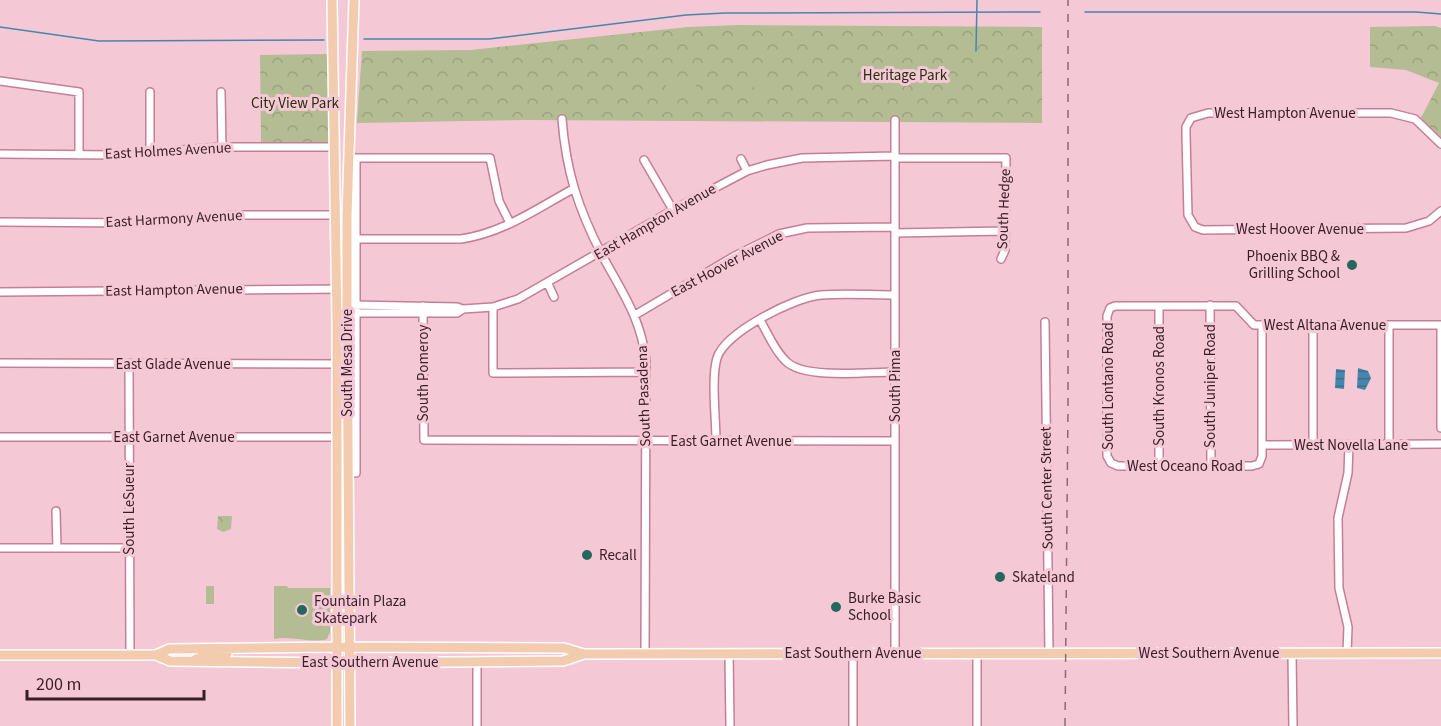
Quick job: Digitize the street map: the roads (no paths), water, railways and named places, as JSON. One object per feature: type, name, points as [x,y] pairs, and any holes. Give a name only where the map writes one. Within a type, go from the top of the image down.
[{"type":"main road","name":"South Mesa Drive","points":[[332,0],[336,289],[346,309]]},
{"type":"main road","name":"South Mesa Drive","points":[[337,726],[336,437],[347,289],[347,215],[353,158],[354,0]]},
{"type":"main road","name":"South Mesa Drive","points":[[342,364],[347,437],[350,726]]},
{"type":"main road","name":"East Southern Avenue","points":[[156,655],[168,649],[336,647],[564,648],[584,654],[977,653]]},
{"type":"main road","points":[[191,661],[207,655],[239,653],[252,648]]},
{"type":"main road","points":[[477,662],[481,655],[525,652],[532,648]]},
{"type":"main road","name":"West Southern Avenue","points":[[977,653],[1441,653]]},
{"type":"main road","name":"East Southern Avenue","points":[[0,655],[156,655],[170,661],[350,663],[563,661],[584,654]]},
{"type":"street","points":[[0,81],[79,92],[79,155]]},
{"type":"street","points":[[150,92],[150,153]]},
{"type":"street","points":[[221,92],[222,147]]},
{"type":"street","name":"West Hampton Avenue","points":[[1187,189],[1186,127],[1191,118],[1208,113],[1391,113],[1415,119],[1441,144]]},
{"type":"street","name":"South Pasadena","points":[[562,119],[567,167],[573,189],[601,253],[635,315],[645,347],[645,654]]},
{"type":"street","name":"South Pima","points":[[895,120],[895,652]]},
{"type":"street","name":"East Holmes Avenue","points":[[0,154],[79,155],[150,153],[222,147],[335,147]]},
{"type":"street","points":[[353,158],[490,158],[499,201],[510,223]]},
{"type":"street","name":"South Mesa Drive","points":[[353,158],[355,238],[346,309],[356,473]]},
{"type":"street","name":"East Hampton Avenue","points":[[346,309],[423,309],[458,313],[463,309],[493,307],[518,299],[548,284],[673,210],[747,171],[767,165],[802,158],[1006,158]]},
{"type":"street","name":"South Hedge","points":[[1001,259],[1005,250],[1006,158]]},
{"type":"street","points":[[741,159],[747,171]]},
{"type":"street","points":[[645,160],[673,210]]},
{"type":"street","points":[[355,238],[460,239],[492,232],[573,189]]},
{"type":"street","name":"West Hoover Avenue","points":[[1187,189],[1188,214],[1195,227],[1203,230],[1406,228],[1429,221],[1441,211]]},
{"type":"street","name":"East Harmony Avenue","points":[[0,222],[137,223],[237,215],[347,215]]},
{"type":"street","name":"East Hoover Avenue","points":[[635,315],[734,257],[779,234],[799,229],[822,227],[1005,231]]},
{"type":"street","points":[[548,284],[555,297]]},
{"type":"street","name":"East Hampton Avenue","points":[[0,292],[347,289]]},
{"type":"street","points":[[716,441],[718,356],[725,343],[731,338],[760,320],[808,297],[895,295]]},
{"type":"street","name":"South Juniper Road","points":[[1210,305],[1211,466]]},
{"type":"street","name":"West Altana Avenue","points":[[1110,308],[1115,306],[1236,306],[1254,325],[1262,326],[1441,325]]},
{"type":"street","name":"South Kronos Road","points":[[1159,306],[1159,466]]},
{"type":"street","points":[[493,307],[493,373],[646,372]]},
{"type":"street","name":"South Lontano Road","points":[[1110,308],[1107,316],[1107,456],[1111,463]]},
{"type":"street","name":"South Pomeroy","points":[[423,309],[423,440]]},
{"type":"street","points":[[760,320],[782,357],[799,370],[818,373],[895,372]]},
{"type":"street","name":"South Center Street","points":[[1045,322],[1049,653]]},
{"type":"street","points":[[1313,325],[1313,445]]},
{"type":"street","points":[[1389,325],[1389,445]]},
{"type":"street","points":[[1441,325],[1441,428]]},
{"type":"street","points":[[1262,326],[1262,445]]},
{"type":"street","name":"East Glade Avenue","points":[[0,363],[342,364]]},
{"type":"street","name":"South LeSueur","points":[[129,364],[130,655]]},
{"type":"street","name":"East Garnet Avenue","points":[[0,437],[347,437]]},
{"type":"street","name":"East Garnet Avenue","points":[[423,440],[895,441]]},
{"type":"street","name":"West Novella Lane","points":[[1262,445],[1441,444]]},
{"type":"street","name":"West Oceano Road","points":[[1111,463],[1118,466],[1252,466],[1259,464],[1262,445]]},
{"type":"street","points":[[1347,653],[1348,627],[1339,588],[1338,518],[1348,473],[1349,445]]},
{"type":"street","points":[[56,511],[57,548]]},
{"type":"street","points":[[0,548],[129,548]]},
{"type":"street","points":[[853,653],[853,726]]},
{"type":"street","points":[[977,653],[977,726]]},
{"type":"street","points":[[729,654],[729,726]]},
{"type":"street","points":[[1292,654],[1293,726]]},
{"type":"street","points":[[477,662],[477,726]]},
{"type":"water","points":[[1358,368],[1368,371],[1371,378],[1365,390],[1357,388]]},
{"type":"water","points":[[1336,369],[1345,370],[1344,389],[1335,388]]},
{"type":"waterway","points":[[976,51],[977,0]]},
{"type":"waterway","points":[[364,39],[489,39],[686,15],[725,13],[1040,12]]},
{"type":"waterway","points":[[1085,12],[1416,12],[1441,14]]},
{"type":"waterway","points":[[0,27],[99,41],[324,40]]},
{"type":"railway","points":[[1065,726],[1068,0]]},
{"type":"place","name":"Phoenix BBQ & Grilling School","points":[[1352,265]]},
{"type":"place","name":"Recall","points":[[587,555]]},
{"type":"place","name":"Skateland","points":[[1000,577]]},
{"type":"place","name":"Burke Basic School","points":[[836,607]]},
{"type":"place","name":"Fountain Plaza Skatepark","points":[[302,610]]},
{"type":"park label","name":"Heritage Park","points":[[905,75]]},
{"type":"park label","name":"City View Park","points":[[295,103]]}]
